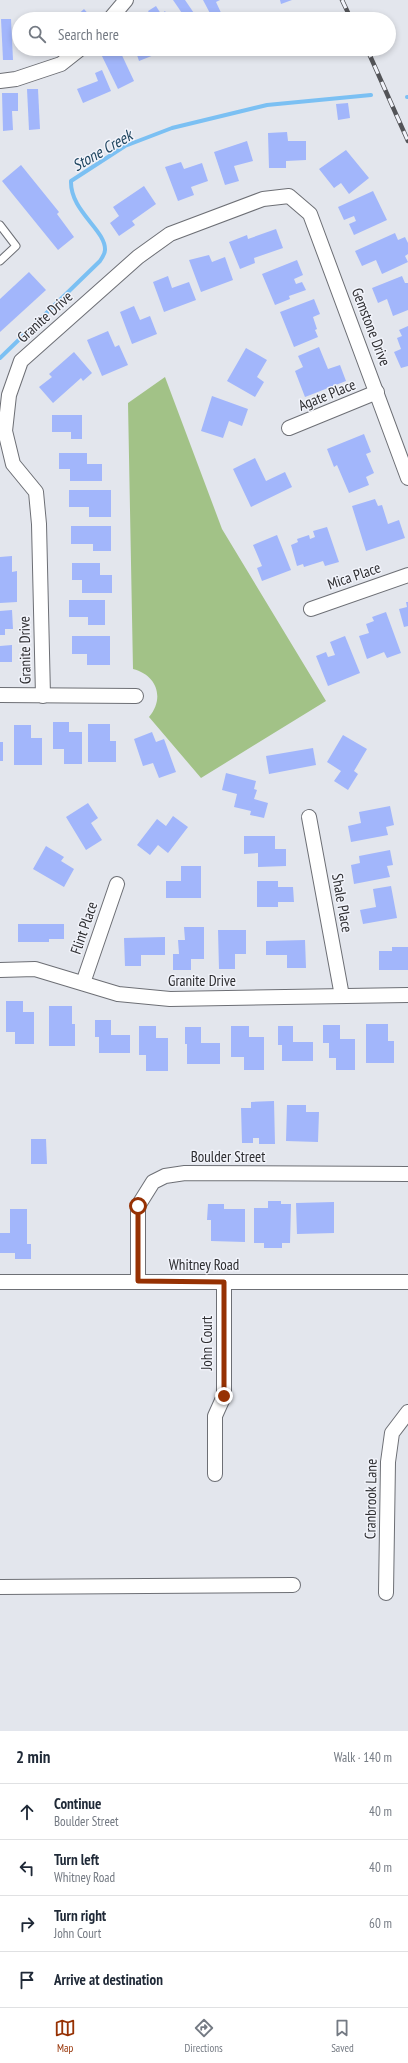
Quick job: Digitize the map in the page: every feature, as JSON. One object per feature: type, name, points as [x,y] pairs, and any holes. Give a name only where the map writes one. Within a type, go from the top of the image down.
[{"type":"street","points":[[116,12],[126,0]]},
{"type":"street","points":[[0,81],[16,79],[61,64],[71,56]]},
{"type":"street","name":"Gemstone Drive","points":[[289,196],[310,214],[378,392],[408,478]]},
{"type":"street","name":"Granite Drive","points":[[43,696],[40,524],[36,492],[13,464],[5,432],[9,395],[21,361],[138,257],[170,234],[263,200],[289,196]]},
{"type":"street","name":"Agate Place","points":[[289,428],[378,392]]},
{"type":"street","name":"Mica Place","points":[[311,609],[408,575]]},
{"type":"street","points":[[0,695],[136,696]]},
{"type":"street","name":"Shale Place","points":[[309,817],[342,996]]},
{"type":"street","name":"Flint Place","points":[[83,983],[117,884]]},
{"type":"street","name":"Granite Drive","points":[[0,970],[35,969],[118,994],[170,999],[408,995]]},
{"type":"street","name":"Boulder Street","points":[[138,1281],[138,1206],[153,1182],[165,1176],[185,1173],[408,1174]]},
{"type":"street","name":"Whitney Road","points":[[0,1282],[408,1282]]},
{"type":"street","name":"John Court","points":[[215,1474],[215,1416],[224,1396],[224,1282]]},
{"type":"street","name":"Cranbrook Lane","points":[[386,1593],[388,1462],[392,1433],[408,1412]]},
{"type":"street","points":[[0,1587],[293,1585]]},
{"type":"lane","points":[[0,224],[16,246],[0,261]]},
{"type":"green space","points":[[165,377],[222,529],[326,701],[201,778],[149,717],[157,702],[156,688],[148,676],[133,669],[128,403]]},
{"type":"building","points":[[173,0],[185,0],[193,12],[181,12]]},
{"type":"building","points":[[203,0],[220,0],[216,2],[221,12],[209,12]]},
{"type":"building","points":[[280,0],[292,0],[281,4]]},
{"type":"building","points":[[156,6],[160,12],[149,12]]},
{"type":"building","points":[[1,19],[11,19],[13,60],[3,60]]},
{"type":"building","points":[[102,56],[122,56],[134,81],[118,89]]},
{"type":"building","points":[[137,56],[152,56],[139,61]]},
{"type":"building","points":[[102,70],[111,91],[83,103],[77,89],[98,81],[95,73]]},
{"type":"building","points":[[27,89],[38,89],[40,129],[29,130]]},
{"type":"building","points":[[2,93],[18,93],[18,111],[12,111],[13,130],[3,131]]},
{"type":"building","points":[[348,103],[350,118],[338,120],[336,104]]},
{"type":"building","points":[[287,132],[288,141],[306,141],[306,160],[286,161],[286,168],[269,168],[268,133]]},
{"type":"building","points":[[247,141],[253,161],[234,166],[239,181],[225,185],[214,152]]},
{"type":"building","points":[[346,150],[369,178],[349,194],[341,183],[334,188],[319,169]]},
{"type":"building","points":[[181,162],[184,169],[202,163],[208,181],[191,187],[194,195],[178,201],[165,167]]},
{"type":"building","points":[[21,165],[59,212],[57,214],[74,237],[58,250],[2,181]]},
{"type":"building","points":[[144,186],[156,204],[132,221],[135,225],[119,236],[110,223],[119,216],[113,207]]},
{"type":"building","points":[[373,191],[387,220],[354,235],[349,224],[356,221],[354,216],[344,220],[338,207]]},
{"type":"building","points":[[276,229],[283,248],[254,258],[255,263],[240,269],[229,242],[247,235],[248,239]]},
{"type":"building","points":[[395,233],[398,240],[405,237],[408,243],[408,254],[405,256],[408,262],[382,274],[376,260],[362,266],[355,251]]},
{"type":"building","points":[[209,255],[212,262],[225,257],[233,280],[201,292],[189,260]]},
{"type":"building","points":[[297,260],[303,275],[294,279],[296,284],[302,282],[306,290],[289,296],[290,299],[275,305],[262,274]]},
{"type":"building","points":[[29,272],[46,290],[0,332],[0,299]]},
{"type":"building","points":[[168,276],[172,288],[189,282],[196,300],[164,312],[153,282]]},
{"type":"building","points":[[402,276],[405,283],[408,283],[408,310],[393,316],[387,299],[378,303],[372,288]]},
{"type":"building","points":[[314,299],[320,314],[313,317],[317,329],[315,330],[318,337],[294,347],[280,312]]},
{"type":"building","points":[[134,306],[140,320],[150,316],[157,334],[132,344],[120,312]]},
{"type":"building","points":[[408,326],[408,366],[401,368],[394,352],[401,349],[397,338],[402,336],[399,330]]},
{"type":"building","points":[[108,331],[115,347],[119,345],[128,365],[102,376],[87,340]]},
{"type":"building","points":[[319,347],[328,369],[340,365],[346,381],[305,397],[295,371],[303,367],[298,356]]},
{"type":"building","points":[[246,348],[267,360],[257,377],[264,382],[255,397],[227,381]]},
{"type":"building","points":[[74,352],[92,373],[83,381],[81,378],[53,403],[39,387],[52,377],[49,374]]},
{"type":"building","points":[[212,396],[248,409],[242,426],[229,421],[223,438],[201,431]]},
{"type":"building","points":[[52,415],[82,415],[82,439],[71,439],[71,432],[52,432]]},
{"type":"building","points":[[364,434],[371,452],[366,454],[374,473],[366,477],[369,485],[349,493],[337,465],[334,467],[327,449]]},
{"type":"building","points":[[59,453],[87,453],[87,464],[102,464],[102,481],[70,481],[70,469],[59,469]]},
{"type":"building","points":[[255,458],[266,481],[285,472],[292,487],[251,507],[233,469]]},
{"type":"building","points":[[69,490],[111,490],[111,517],[89,517],[89,507],[69,507]]},
{"type":"building","points":[[375,499],[378,506],[382,505],[388,524],[399,520],[405,538],[366,551],[352,506]]},
{"type":"building","points":[[71,526],[111,526],[111,551],[93,551],[93,544],[71,544]]},
{"type":"building","points":[[327,527],[339,562],[325,566],[323,561],[304,567],[303,564],[297,566],[291,545],[298,542],[297,539],[309,535],[310,539],[315,537],[313,531]]},
{"type":"building","points":[[277,535],[291,570],[262,581],[257,568],[262,566],[253,545]]},
{"type":"building","points":[[12,556],[12,572],[17,571],[17,602],[0,603],[0,557]]},
{"type":"building","points":[[72,563],[100,563],[100,575],[112,575],[112,593],[82,593],[82,580],[72,580]]},
{"type":"building","points":[[69,600],[105,600],[105,625],[88,625],[88,617],[69,617]]},
{"type":"building","points":[[406,602],[408,602],[408,626],[404,627],[399,609],[407,607]]},
{"type":"building","points":[[12,610],[13,629],[5,629],[5,635],[0,635],[0,611]]},
{"type":"building","points":[[386,612],[401,653],[387,658],[384,652],[367,659],[359,636],[369,633],[366,624],[374,621],[372,617]]},
{"type":"building","points":[[72,636],[110,636],[110,665],[87,665],[87,654],[72,654]]},
{"type":"building","points":[[345,636],[360,673],[328,686],[316,656],[326,652],[328,657],[335,655],[330,642]]},
{"type":"building","points":[[12,645],[12,662],[0,662],[0,646]]},
{"type":"building","points":[[53,722],[69,722],[69,732],[82,732],[82,764],[64,764],[64,749],[53,749]]},
{"type":"building","points":[[88,724],[110,724],[110,741],[116,741],[116,762],[88,762]]},
{"type":"building","points":[[14,725],[31,725],[31,738],[42,738],[42,765],[14,765]]},
{"type":"building","points":[[152,732],[156,742],[164,739],[176,772],[159,778],[153,763],[143,766],[134,739]]},
{"type":"building","points":[[343,735],[367,749],[354,771],[358,774],[348,790],[334,781],[341,771],[327,762]]},
{"type":"building","points":[[0,742],[3,742],[3,761],[0,761]]},
{"type":"building","points":[[313,748],[316,765],[269,774],[266,756]]},
{"type":"building","points":[[226,773],[256,781],[254,789],[257,790],[254,799],[268,803],[264,818],[250,815],[251,811],[234,807],[237,794],[222,790]]},
{"type":"building","points":[[88,803],[98,818],[91,823],[102,840],[86,850],[66,817]]},
{"type":"building","points":[[390,806],[394,825],[386,827],[388,835],[351,842],[348,826],[361,823],[359,812]]},
{"type":"building","points":[[173,816],[188,827],[168,853],[158,845],[150,855],[137,845],[157,819],[166,826]]},
{"type":"building","points":[[244,836],[275,836],[275,849],[286,849],[286,866],[258,867],[258,853],[244,854]]},
{"type":"building","points":[[46,846],[64,857],[61,861],[74,869],[64,887],[33,869]]},
{"type":"building","points":[[390,850],[393,865],[387,866],[390,877],[354,884],[351,865],[360,863],[359,856]]},
{"type":"building","points":[[181,866],[201,866],[201,898],[166,898],[166,881],[181,881]]},
{"type":"building","points":[[257,881],[278,881],[278,887],[293,887],[294,902],[278,902],[278,907],[257,907]]},
{"type":"building","points":[[391,886],[397,918],[363,924],[360,910],[376,907],[373,889]]},
{"type":"building","points":[[18,924],[64,924],[64,939],[49,939],[49,942],[18,942]]},
{"type":"building","points":[[184,927],[204,927],[204,959],[191,959],[191,970],[173,970],[173,954],[179,954],[178,940],[185,940]]},
{"type":"building","points":[[218,930],[246,930],[246,954],[235,954],[235,969],[219,969]]},
{"type":"building","points":[[165,937],[165,955],[141,955],[141,966],[125,966],[124,938]]},
{"type":"building","points":[[305,940],[306,968],[287,968],[287,955],[266,955],[266,941]]},
{"type":"building","points":[[392,947],[408,947],[408,970],[379,970],[379,951],[392,951]]},
{"type":"building","points":[[6,1001],[23,1001],[23,1012],[34,1012],[34,1044],[15,1044],[15,1032],[6,1032]]},
{"type":"building","points":[[49,1006],[72,1006],[72,1024],[75,1024],[75,1046],[49,1046]]},
{"type":"building","points":[[95,1020],[111,1020],[111,1035],[130,1035],[130,1053],[99,1053],[99,1037],[95,1037]]},
{"type":"building","points":[[366,1024],[388,1024],[388,1041],[394,1041],[394,1063],[366,1063]]},
{"type":"building","points":[[323,1025],[340,1025],[340,1039],[355,1039],[355,1070],[336,1070],[336,1058],[329,1058],[329,1043],[323,1043]]},
{"type":"building","points":[[139,1026],[156,1026],[156,1038],[168,1038],[168,1071],[146,1071],[146,1055],[139,1055]]},
{"type":"building","points":[[231,1026],[249,1026],[249,1037],[264,1037],[264,1070],[244,1070],[244,1057],[231,1057]]},
{"type":"building","points":[[278,1026],[293,1026],[293,1042],[313,1042],[313,1061],[282,1061],[282,1045],[278,1045]]},
{"type":"building","points":[[185,1027],[201,1027],[201,1043],[220,1043],[220,1064],[187,1064]]},
{"type":"building","points":[[274,1101],[275,1144],[259,1144],[259,1138],[253,1138],[253,1143],[242,1143],[241,1108],[251,1108],[251,1102]]},
{"type":"building","points":[[287,1105],[306,1105],[306,1112],[319,1112],[318,1142],[286,1141]]},
{"type":"building","points":[[31,1139],[46,1139],[47,1164],[31,1164]]},
{"type":"building","points":[[268,1201],[281,1201],[281,1204],[291,1204],[290,1243],[282,1243],[282,1248],[264,1248],[264,1243],[254,1243],[254,1208],[268,1208]]},
{"type":"building","points":[[334,1202],[334,1233],[297,1234],[296,1203]]},
{"type":"building","points":[[208,1204],[224,1204],[224,1209],[245,1209],[245,1242],[211,1241],[211,1220],[207,1220]]},
{"type":"building","points":[[10,1209],[27,1209],[27,1244],[31,1244],[31,1259],[15,1259],[15,1253],[0,1253],[0,1233],[10,1233]]},
{"type":"waterway","name":"Stone Creek","points":[[0,358],[100,261],[104,254],[104,243],[100,235],[76,202],[72,192],[71,181],[125,146],[172,128],[267,105],[371,95]]},
{"type":"railway","points":[[342,0],[348,12]]},
{"type":"railway","points":[[370,56],[408,141]]},
{"type":"route","points":[[138,1206],[138,1281],[224,1282],[224,1396]]}]
